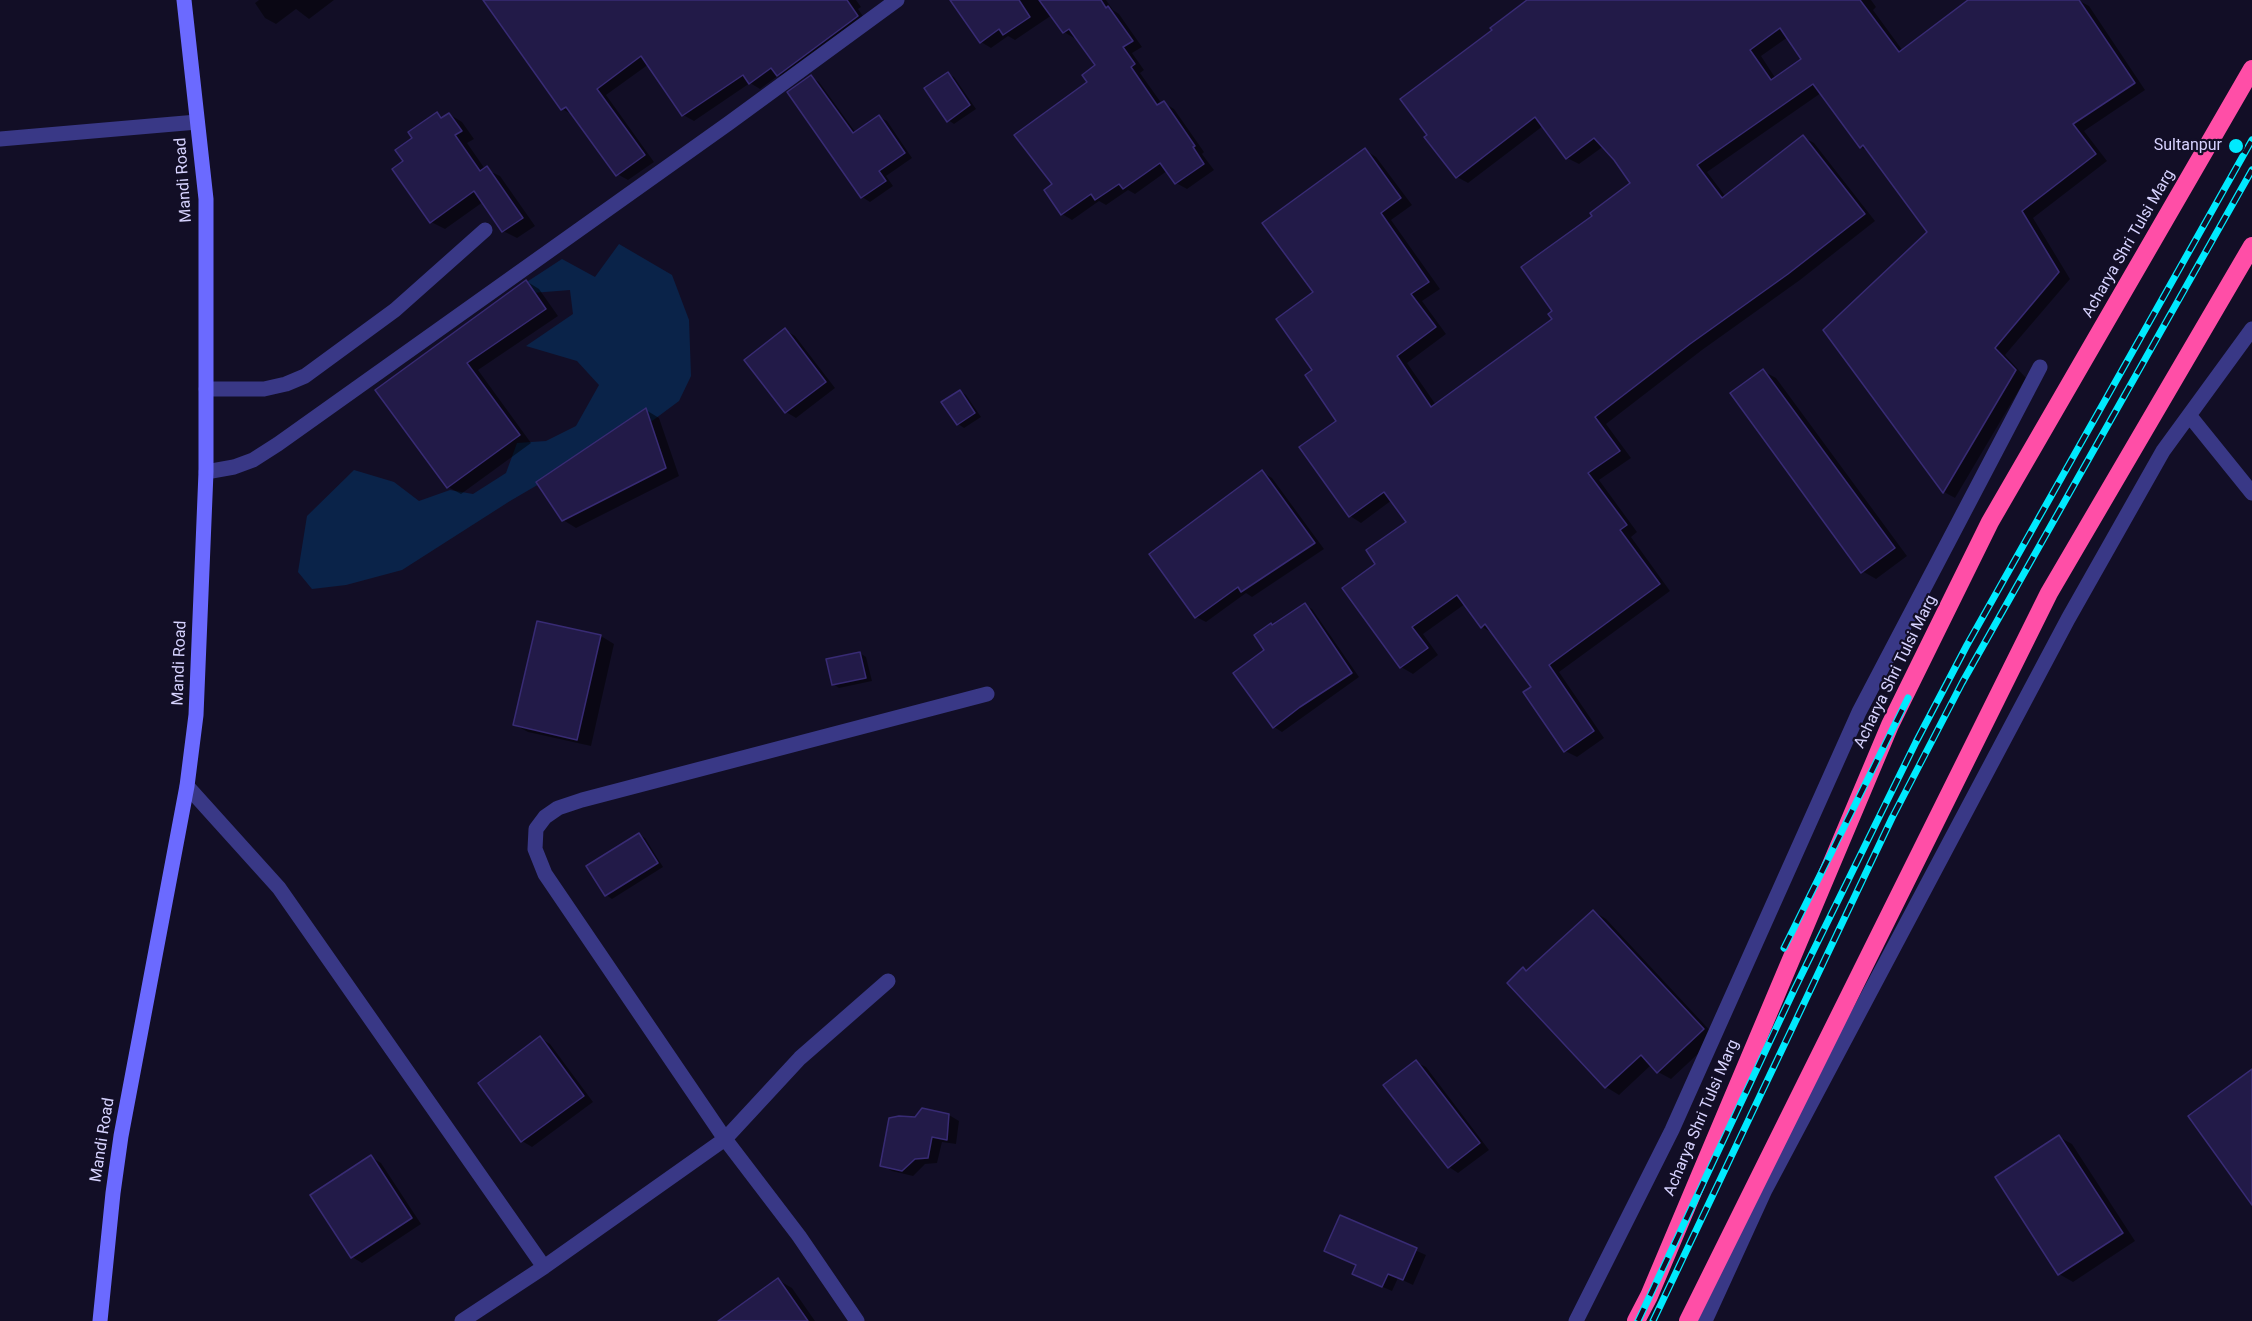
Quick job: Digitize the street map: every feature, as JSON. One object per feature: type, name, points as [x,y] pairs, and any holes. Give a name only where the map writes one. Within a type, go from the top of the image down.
[{"type":"highway","name":"Acharya Shri Tulsi Marg","points":[[1636,1321],[1649,1296],[1890,725],[1990,522],[2252,69]]},
{"type":"highway","points":[[1688,1321],[2049,594],[2252,246]]},
{"type":"street","name":"Mandi Road","points":[[100,1321],[121,1136],[187,786],[196,715],[206,472],[206,199],[184,0]]},
{"type":"street","points":[[206,472],[234,467],[278,444],[729,123],[897,0]]},
{"type":"street","points":[[0,139],[197,122]]},
{"type":"street","points":[[206,389],[264,389],[286,384],[305,376],[395,310],[485,230]]},
{"type":"street","points":[[1706,1321],[1764,1190],[2068,619],[2163,451],[2252,329]]},
{"type":"street","points":[[1576,1321],[1672,1130],[1859,711],[2040,367]]},
{"type":"street","points":[[2189,415],[2252,493]]},
{"type":"street","points":[[857,1321],[799,1236],[725,1139],[545,874],[535,849],[536,830],[545,817],[558,808],[582,800],[987,694]]},
{"type":"street","points":[[187,786],[279,888],[544,1267]]},
{"type":"street","points":[[462,1321],[544,1267],[725,1139],[800,1058],[888,981]]},
{"type":"water","points":[[619,244],[672,275],[689,320],[691,376],[679,401],[648,424],[510,501],[402,570],[346,585],[312,589],[298,572],[307,516],[354,470],[394,482],[419,501],[450,490],[473,494],[506,473],[517,443],[546,441],[576,426],[599,385],[577,361],[526,346],[573,314],[570,290],[532,293],[516,289],[562,259],[595,277]]},
{"type":"building","points":[[483,0],[847,0],[858,16],[777,76],[771,68],[749,84],[743,75],[682,116],[641,56],[597,89],[645,155],[616,176],[566,107],[561,110]]},
{"type":"building","points":[[950,0],[1019,0],[1030,17],[1003,35],[999,29],[980,43]]},
{"type":"building","points":[[1039,0],[1101,0],[1106,8],[1108,6],[1133,41],[1123,47],[1135,64],[1131,67],[1157,105],[1164,101],[1195,146],[1193,147],[1204,164],[1175,184],[1160,163],[1123,189],[1119,184],[1095,200],[1091,194],[1061,215],[1044,190],[1052,184],[1014,135],[1087,82],[1082,75],[1095,65],[1069,29],[1063,33]]},
{"type":"building","points":[[1527,0],[1860,0],[1899,52],[1968,0],[2079,0],[2135,83],[2073,124],[2096,154],[2022,211],[2059,272],[1995,348],[2016,370],[1943,493],[1823,330],[1927,232],[1863,145],[1860,148],[1813,84],[1697,165],[1722,198],[1803,135],[1865,214],[1595,417],[1620,451],[1588,473],[1627,525],[1620,530],[1660,584],[1549,665],[1594,731],[1564,752],[1523,692],[1531,687],[1485,624],[1481,628],[1457,595],[1412,627],[1428,648],[1400,668],[1342,588],[1375,564],[1366,550],[1406,522],[1384,492],[1349,517],[1299,447],[1336,421],[1305,375],[1312,370],[1276,319],[1313,292],[1262,223],[1365,148],[1401,198],[1381,213],[1429,282],[1411,294],[1436,327],[1397,356],[1431,407],[1552,319],[1548,314],[1552,311],[1521,267],[1592,216],[1590,213],[1630,183],[1614,160],[1594,138],[1566,159],[1535,117],[1456,178],[1424,137],[1427,135],[1400,99],[1492,30],[1490,28]],"holes":[[[1780,28],[1801,59],[1771,80],[1750,50]]]},
{"type":"building","points":[[948,72],[970,105],[947,122],[924,88]]},
{"type":"building","points":[[811,75],[853,133],[879,115],[905,153],[879,171],[886,181],[861,198],[787,92]]},
{"type":"building","points":[[437,112],[441,118],[449,113],[462,131],[455,135],[480,171],[487,166],[523,218],[502,232],[474,191],[430,223],[392,169],[403,161],[395,150],[412,138],[408,132]]},
{"type":"building","points":[[526,280],[546,309],[467,363],[520,435],[447,488],[375,390]]},
{"type":"building","points":[[785,328],[826,382],[785,413],[744,360]]},
{"type":"building","points":[[1763,369],[1895,548],[1861,573],[1730,393]]},
{"type":"building","points":[[960,390],[975,413],[957,425],[941,402]]},
{"type":"building","points":[[646,408],[666,468],[562,521],[536,482]]},
{"type":"building","points":[[1262,470],[1315,543],[1241,592],[1238,587],[1195,618],[1149,554]]},
{"type":"building","points":[[1305,603],[1352,673],[1300,707],[1273,728],[1233,673],[1264,650],[1254,635]]},
{"type":"building","points":[[537,621],[601,635],[577,740],[513,725]]},
{"type":"building","points":[[860,652],[866,678],[832,685],[826,659]]},
{"type":"building","points":[[639,833],[658,863],[605,896],[586,866]]},
{"type":"building","points":[[1593,910],[1704,1029],[1657,1073],[1641,1055],[1605,1088],[1507,983],[1523,967],[1526,971]]},
{"type":"building","points":[[540,1036],[584,1096],[521,1142],[478,1083]]},
{"type":"building","points":[[1416,1060],[1480,1143],[1448,1168],[1383,1085]]},
{"type":"building","points":[[2252,1069],[2252,1205],[2188,1116]]},
{"type":"building","points":[[922,1108],[949,1114],[947,1140],[932,1137],[928,1158],[915,1159],[902,1171],[880,1166],[889,1118],[915,1117]]},
{"type":"building","points":[[2059,1135],[2123,1233],[2058,1275],[1995,1177]]},
{"type":"building","points":[[371,1155],[412,1218],[351,1258],[310,1195]]},
{"type":"building","points":[[1340,1215],[1417,1248],[1403,1280],[1388,1274],[1382,1287],[1352,1274],[1356,1265],[1324,1251]]},
{"type":"building","points":[[778,1278],[808,1321],[718,1321]]},
{"type":"railway","points":[[1638,1321],[1795,988],[1916,742],[1967,645],[2252,140]]},
{"type":"railway","points":[[1653,1321],[1892,818],[1962,683],[2252,170]]},
{"type":"railway","points":[[1784,948],[1908,698]]},
{"type":"place","name":"Sultanpur","points":[[2236,146]]}]
